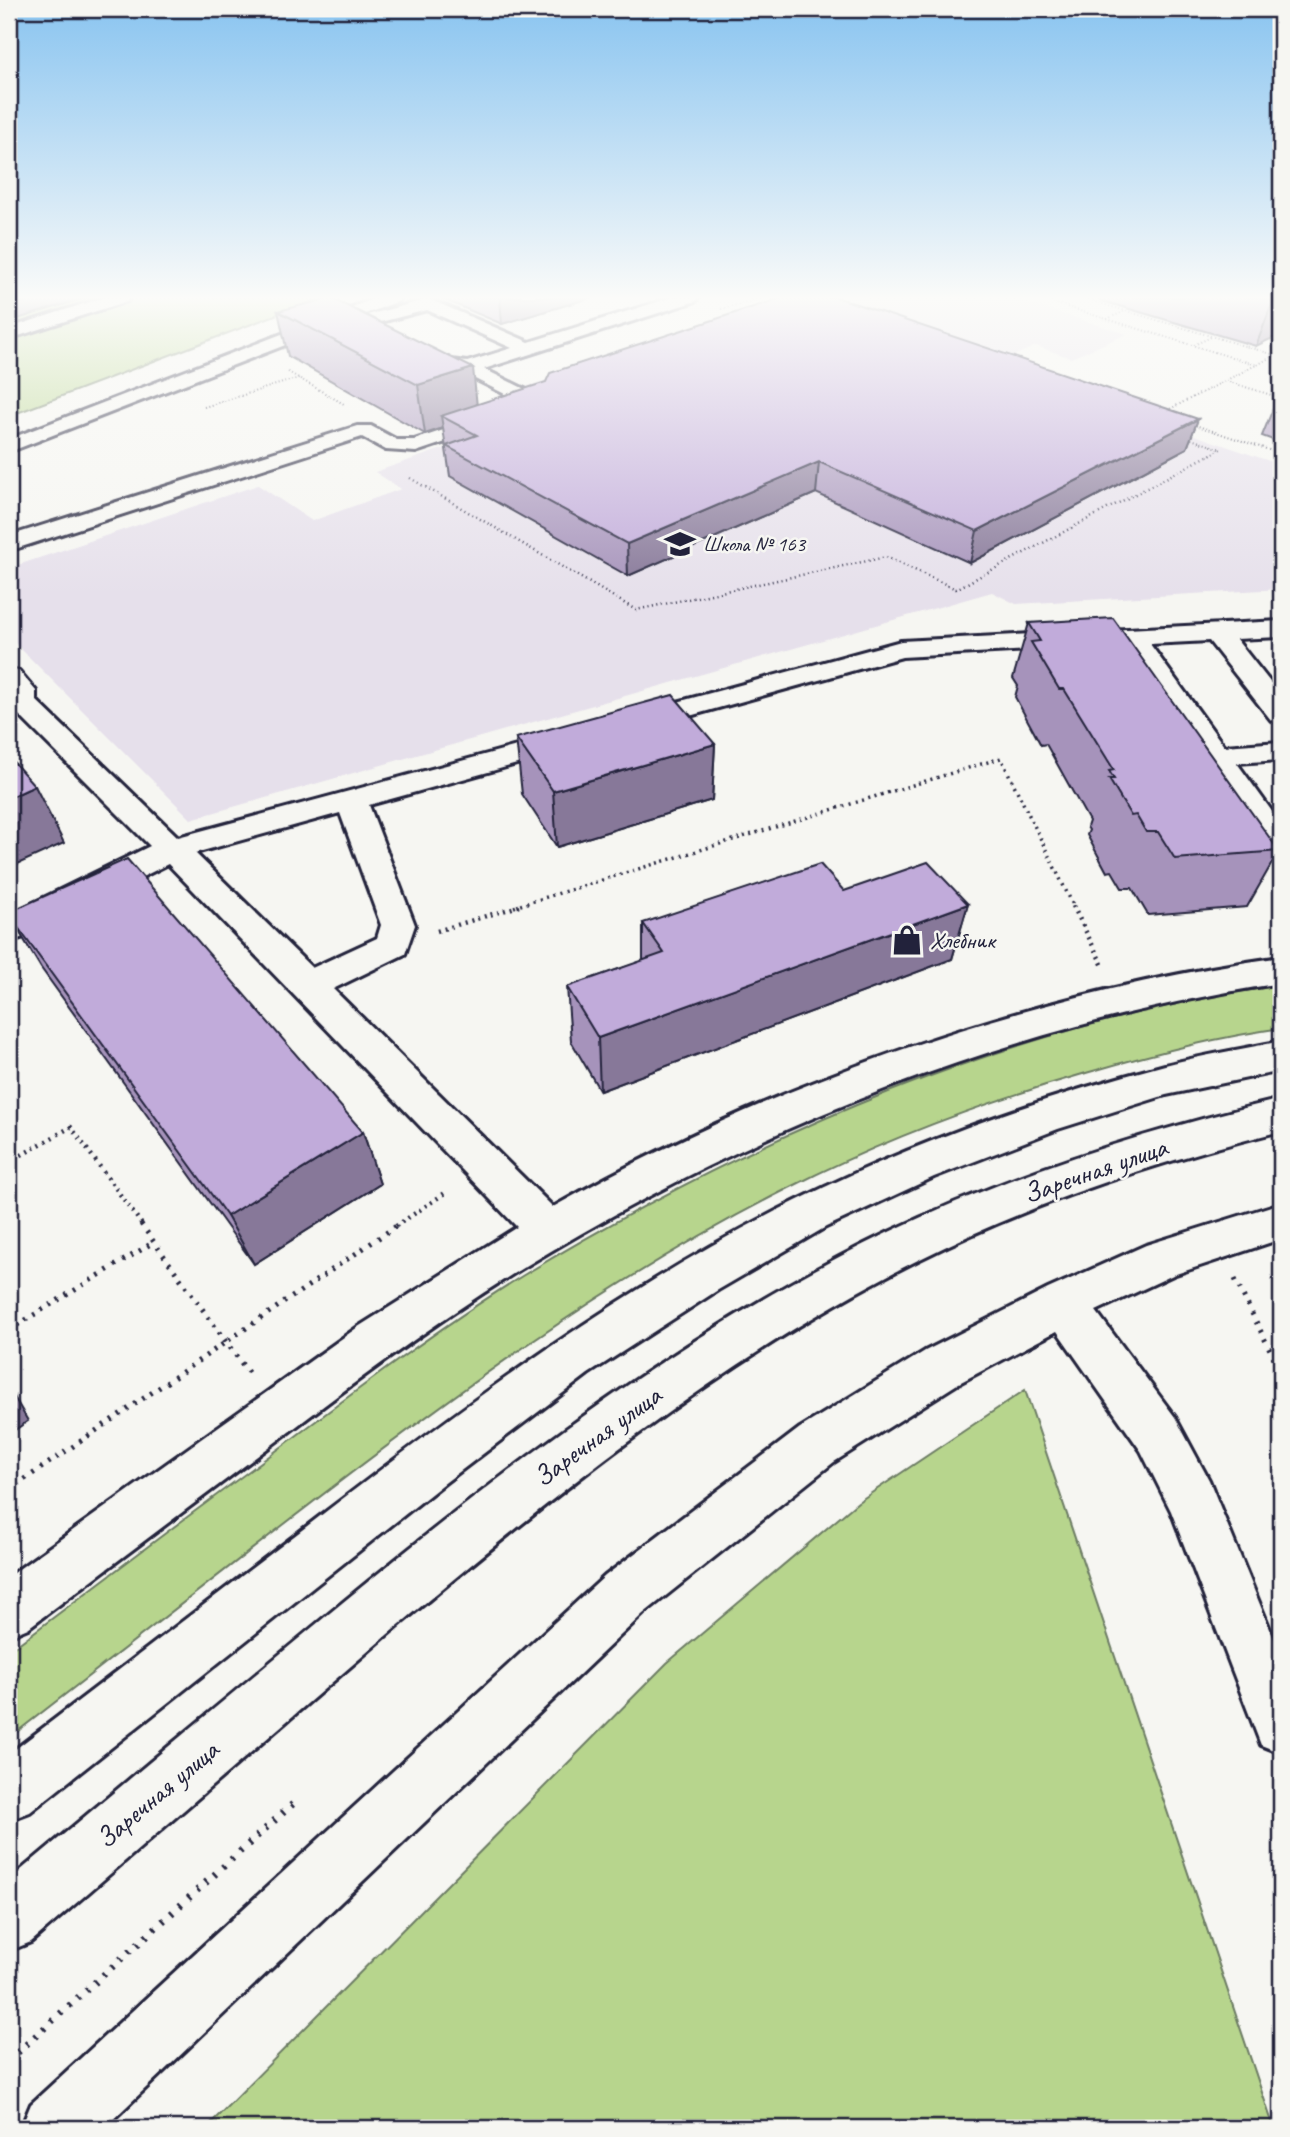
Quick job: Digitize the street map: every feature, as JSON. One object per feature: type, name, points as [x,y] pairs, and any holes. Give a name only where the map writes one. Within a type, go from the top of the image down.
[{"type":"street","points":[[9,446],[142,397]]},
{"type":"street","points":[[9,544],[364,430],[393,446],[416,446],[540,404],[525,397]]},
{"type":"street","points":[[9,929],[172,849],[901,649],[1281,629]]},
{"type":"street","points":[[1216,632],[1281,714]]},
{"type":"street","points":[[1132,637],[1281,848]]},
{"type":"street","points":[[9,677],[22,691],[22,702],[172,849],[550,1231]]},
{"type":"street","points":[[1216,755],[1281,751]]},
{"type":"street","points":[[307,986],[393,945],[398,925],[351,800]]},
{"type":"street","points":[[9,1609],[347,1360],[503,1257],[635,1184],[790,1108],[932,1054],[1073,1012],[1241,975],[1281,971]]},
{"type":"street","points":[[9,1791],[428,1464],[572,1358],[702,1276],[811,1214],[919,1166],[1022,1126],[1166,1080],[1281,1056]]},
{"type":"street","name":"Заречная улица","points":[[9,1920],[468,1532],[619,1416],[748,1334],[852,1272],[964,1218],[1092,1168],[1209,1132],[1281,1115]]},
{"type":"street","points":[[55,2128],[624,1595],[817,1445],[942,1367],[1064,1304],[1162,1259],[1281,1221]]},
{"type":"street","points":[[1064,1304],[1158,1434],[1180,1476],[1281,1725]]},
{"type":"path","points":[[331,397],[370,419],[364,430]]},
{"type":"path","points":[[1173,417],[1161,413],[1193,397]]},
{"type":"path","points":[[1185,421],[1281,454]]},
{"type":"path","points":[[421,472],[408,477],[636,610],[886,557],[956,589],[1221,449],[1182,436]]},
{"type":"path","points":[[393,945],[1001,758],[1105,970]]},
{"type":"path","points":[[9,1162],[71,1126],[254,1380]]},
{"type":"path","points":[[9,1490],[485,1166]]},
{"type":"path","points":[[9,1330],[154,1242]]},
{"type":"path","points":[[1235,1279],[1281,1372]]},
{"type":"path","points":[[9,2060],[295,1802]]},
{"type":"shaded area","name":"Школа № 163","points":[[544,397],[1084,397],[1281,465],[1281,589],[1016,604],[992,592],[191,819],[9,637],[9,568],[258,485],[312,521],[401,489],[375,472],[565,407]]},
{"type":"green space","points":[[9,397],[60,397],[9,416]]},
{"type":"green space","points":[[1281,985],[1281,1028],[1208,1041],[1134,1059],[1010,1096],[935,1123],[825,1170],[655,1262],[463,1390],[278,1529],[9,1738],[9,1651],[372,1379],[522,1276],[701,1177],[793,1132],[888,1092],[984,1057],[1081,1027],[1180,1003]]},
{"type":"green space","points":[[1025,1390],[1274,2128],[206,2128],[667,1663],[858,1502]]},
{"type":"building","points":[[501,397],[1132,397],[1198,419],[977,531],[819,462],[627,544],[446,446],[477,435],[441,416]]},
{"type":"building","points":[[1113,618],[1279,851],[1175,859],[1158,832],[1146,832],[1136,815],[1131,816],[1109,779],[1114,779],[1109,771],[1114,770],[1064,689],[1059,689],[1031,642],[1040,641],[1029,623]]},
{"type":"building","points":[[673,695],[715,744],[553,791],[516,738]]},
{"type":"building","points":[[9,757],[35,786],[9,798]]},
{"type":"building","points":[[127,859],[363,1132],[227,1216],[9,915],[9,912]]},
{"type":"building","points":[[928,862],[968,904],[598,1038],[567,987],[664,953],[643,923],[820,864],[844,891]]},
{"type":"place","name":"Школа № 163","points":[[680,544]]},
{"type":"place","name":"Хлебник","points":[[907,940]]}]
